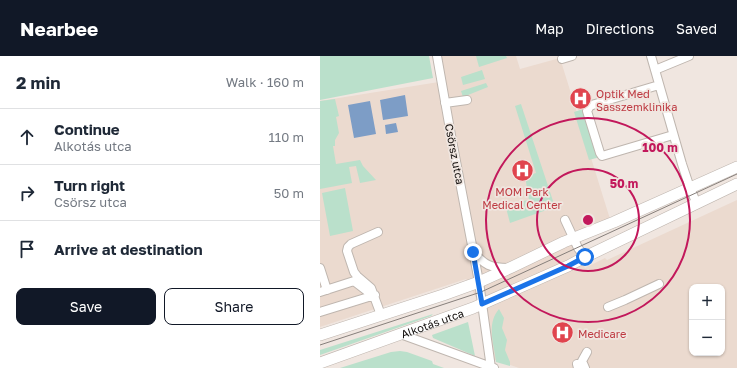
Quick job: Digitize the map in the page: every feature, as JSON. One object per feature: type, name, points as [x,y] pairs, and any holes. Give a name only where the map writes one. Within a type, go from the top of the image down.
[{"type":"main road","points":[[320,335],[479,282],[512,268],[573,238],[614,222],[737,167]]},
{"type":"main road","name":"Alkotás utca","points":[[320,363],[482,304],[568,266],[737,184]]},
{"type":"street","name":"Csörsz utca","points":[[437,56],[479,282],[492,368]]},
{"type":"street","points":[[562,59],[572,56]]},
{"type":"street","points":[[652,56],[673,135],[696,204]]},
{"type":"street","points":[[656,70],[689,56]]},
{"type":"street","points":[[659,84],[595,104],[590,106],[587,111],[602,156],[673,135]]},
{"type":"street","points":[[445,103],[467,100]]},
{"type":"street","points":[[565,220],[573,238],[585,257]]},
{"type":"street","points":[[378,232],[351,244],[346,250],[354,272],[371,288],[375,295],[381,315]]},
{"type":"street","points":[[473,252],[481,261],[490,266],[512,268]]},
{"type":"street","points":[[320,268],[323,291],[354,281],[375,295]]},
{"type":"street","points":[[608,307],[659,284]]},
{"type":"street","points":[[320,312],[375,295]]},
{"type":"street","points":[[403,334],[492,368]]},
{"type":"street","points":[[585,368],[582,361],[587,352]]},
{"type":"shaded area","points":[[440,56],[516,56],[520,69],[560,58],[610,219],[569,236],[585,268],[605,258],[607,260],[737,200],[737,368],[519,368],[492,359],[486,316],[466,279],[320,327],[320,101],[445,81]]},
{"type":"green space","points":[[320,56],[429,56],[433,78],[320,100]]},
{"type":"green space","points":[[476,56],[506,56],[507,58],[479,67]]},
{"type":"green space","points":[[482,70],[485,79],[463,85],[461,77]]},
{"type":"green space","points":[[486,83],[488,87],[463,97],[461,91]]},
{"type":"green space","points":[[335,99],[339,116],[336,117],[339,133],[335,140],[335,146],[333,146],[336,164],[360,160],[363,166],[376,180],[360,183],[356,166],[349,167],[352,183],[320,189],[320,101]]},
{"type":"green space","points":[[521,104],[555,207],[510,223],[505,204],[529,200],[525,176],[536,173],[515,106]]},
{"type":"green space","points":[[586,108],[600,157],[589,160],[574,112]]},
{"type":"green space","points":[[345,188],[353,231],[330,236],[322,193]]},
{"type":"green space","points":[[499,309],[504,318],[502,328],[507,340],[505,350],[510,366],[496,362],[492,328],[495,315]]},
{"type":"green space","points":[[433,314],[431,316],[320,355],[320,350]]},
{"type":"green space","points":[[468,322],[475,356],[433,338],[432,335]]},
{"type":"green space","points":[[400,351],[432,361],[433,364],[444,368],[340,368],[391,352]]},
{"type":"water","points":[[405,95],[408,116],[383,120],[380,100]]},
{"type":"water","points":[[370,101],[376,134],[354,138],[348,105]]},
{"type":"water","points":[[396,123],[398,132],[386,134],[385,125]]},
{"type":"tram line","points":[[320,345],[481,292],[737,174]]},
{"type":"place","name":"Optik Med Sasszemklinika","points":[[581,99]]},
{"type":"place","name":"MOM Park Medical Center","points":[[522,171]]},
{"type":"place","name":"Medicare","points":[[563,333]]},
{"type":"route","points":[[473,252],[482,304],[585,257]]}]
